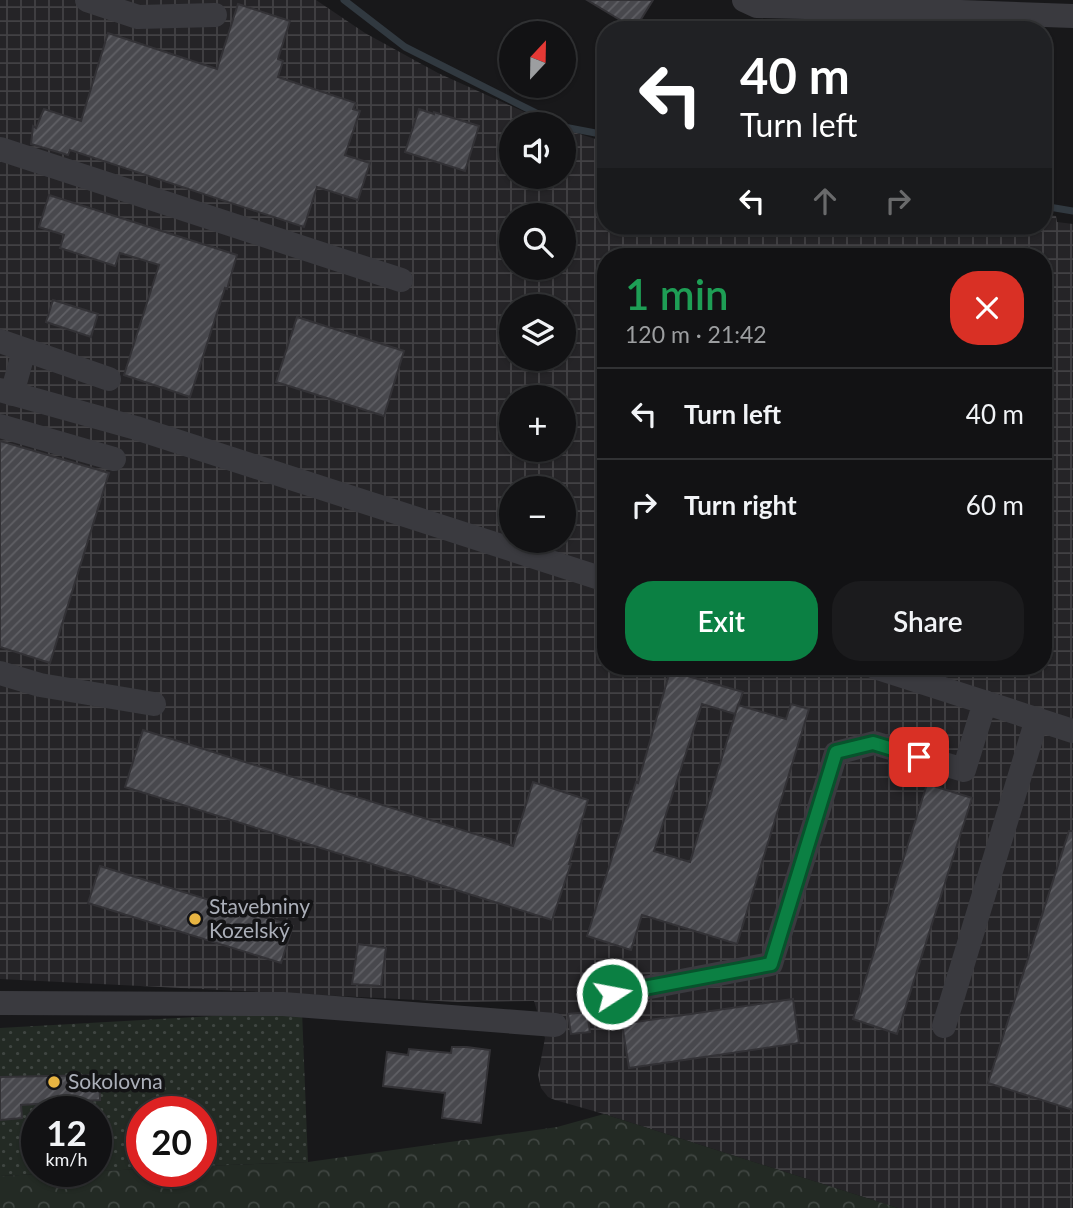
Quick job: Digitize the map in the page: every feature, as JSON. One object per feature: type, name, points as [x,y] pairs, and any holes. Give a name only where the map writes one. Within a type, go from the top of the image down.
[{"type":"street","points":[[86,0],[138,17],[215,15]]},
{"type":"street","points":[[744,0],[757,6],[1073,16]]},
{"type":"street","points":[[0,149],[401,281]]},
{"type":"street","points":[[0,341],[109,379]]},
{"type":"street","points":[[24,349],[6,392],[136,428],[597,577]]},
{"type":"street","points":[[0,426],[114,459]]},
{"type":"street","points":[[0,673],[40,685],[154,704]]},
{"type":"street","points":[[900,675],[1073,731]]},
{"type":"street","points":[[612,994],[771,964],[836,752],[873,743],[964,770],[985,702]]},
{"type":"street","points":[[944,1026],[1037,719]]},
{"type":"street","points":[[0,1003],[283,1004],[555,1024]]},
{"type":"shaded area","points":[[0,0],[316,0],[365,33],[438,73],[524,112],[499,112],[499,189],[576,189],[576,133],[597,139],[597,235],[1052,235],[1052,215],[1056,216],[1057,222],[1073,224],[1073,1208],[898,1208],[555,1100],[548,1097],[541,1088],[538,1075],[545,1038],[534,1001],[458,1002],[0,979]]},
{"type":"green space","points":[[302,1011],[308,1162],[217,1165],[217,1096],[126,1096],[126,1170],[112,1170],[112,1096],[21,1096],[21,1175],[0,1176],[0,1028]]},
{"type":"green space","points":[[604,1114],[898,1208],[0,1208],[0,1176],[21,1175],[21,1187],[112,1187],[112,1170],[126,1170],[126,1187],[217,1187],[217,1165],[308,1162],[557,1127]]},
{"type":"building","points":[[587,0],[653,0],[640,21],[622,21]]},
{"type":"building","points":[[238,4],[290,21],[278,59],[283,61],[278,77],[356,103],[353,109],[360,111],[345,155],[370,163],[358,200],[317,187],[304,227],[70,150],[68,155],[31,144],[33,126],[36,128],[44,109],[81,121],[108,33],[217,69]]},
{"type":"building","points":[[419,109],[479,126],[465,171],[405,152]]},
{"type":"building","points":[[49,195],[237,255],[190,397],[124,375],[159,265],[120,253],[115,266],[60,248],[64,235],[39,227]]},
{"type":"building","points":[[53,300],[98,314],[91,337],[46,322]]},
{"type":"building","points":[[297,317],[404,351],[384,416],[276,382]]},
{"type":"building","points":[[0,441],[109,473],[50,663],[0,647]]},
{"type":"building","points":[[669,675],[684,675],[743,692],[738,705],[786,719],[791,704],[809,709],[737,944],[642,915],[631,950],[587,936],[636,782],[638,783]],"holes":[[[702,704],[735,714],[737,710],[690,862],[654,851]]]},
{"type":"building","points":[[143,730],[513,846],[533,782],[588,800],[571,864],[552,920],[125,787]]},
{"type":"building","points":[[927,784],[972,798],[897,1034],[853,1019]]},
{"type":"building","points":[[1069,831],[1073,831],[1073,1110],[988,1083]]},
{"type":"building","points":[[100,866],[293,926],[281,963],[88,903]]},
{"type":"building","points":[[358,944],[386,948],[381,986],[352,984]]},
{"type":"building","points":[[793,999],[799,1043],[629,1068],[622,1024]]},
{"type":"building","points":[[587,1012],[590,1032],[571,1034],[568,1014]]},
{"type":"building","points":[[452,1047],[490,1050],[481,1123],[442,1118],[445,1093],[383,1086],[387,1052],[408,1055],[409,1049],[451,1053]]},
{"type":"building","points":[[99,1075],[100,1096],[21,1096],[21,1118],[0,1120],[0,1077]]},
{"type":"waterway","points":[[344,0],[405,47],[534,112]]},
{"type":"waterway","points":[[576,129],[597,133]]},
{"type":"waterway","points":[[1052,208],[1073,211]]},
{"type":"place","name":"Stavebniny Kozelský","points":[[195,919]]},
{"type":"place","name":"Sokolovna","points":[[54,1082]]},
{"type":"route","points":[[612,994],[771,964],[836,752],[873,743],[919,757]]}]
